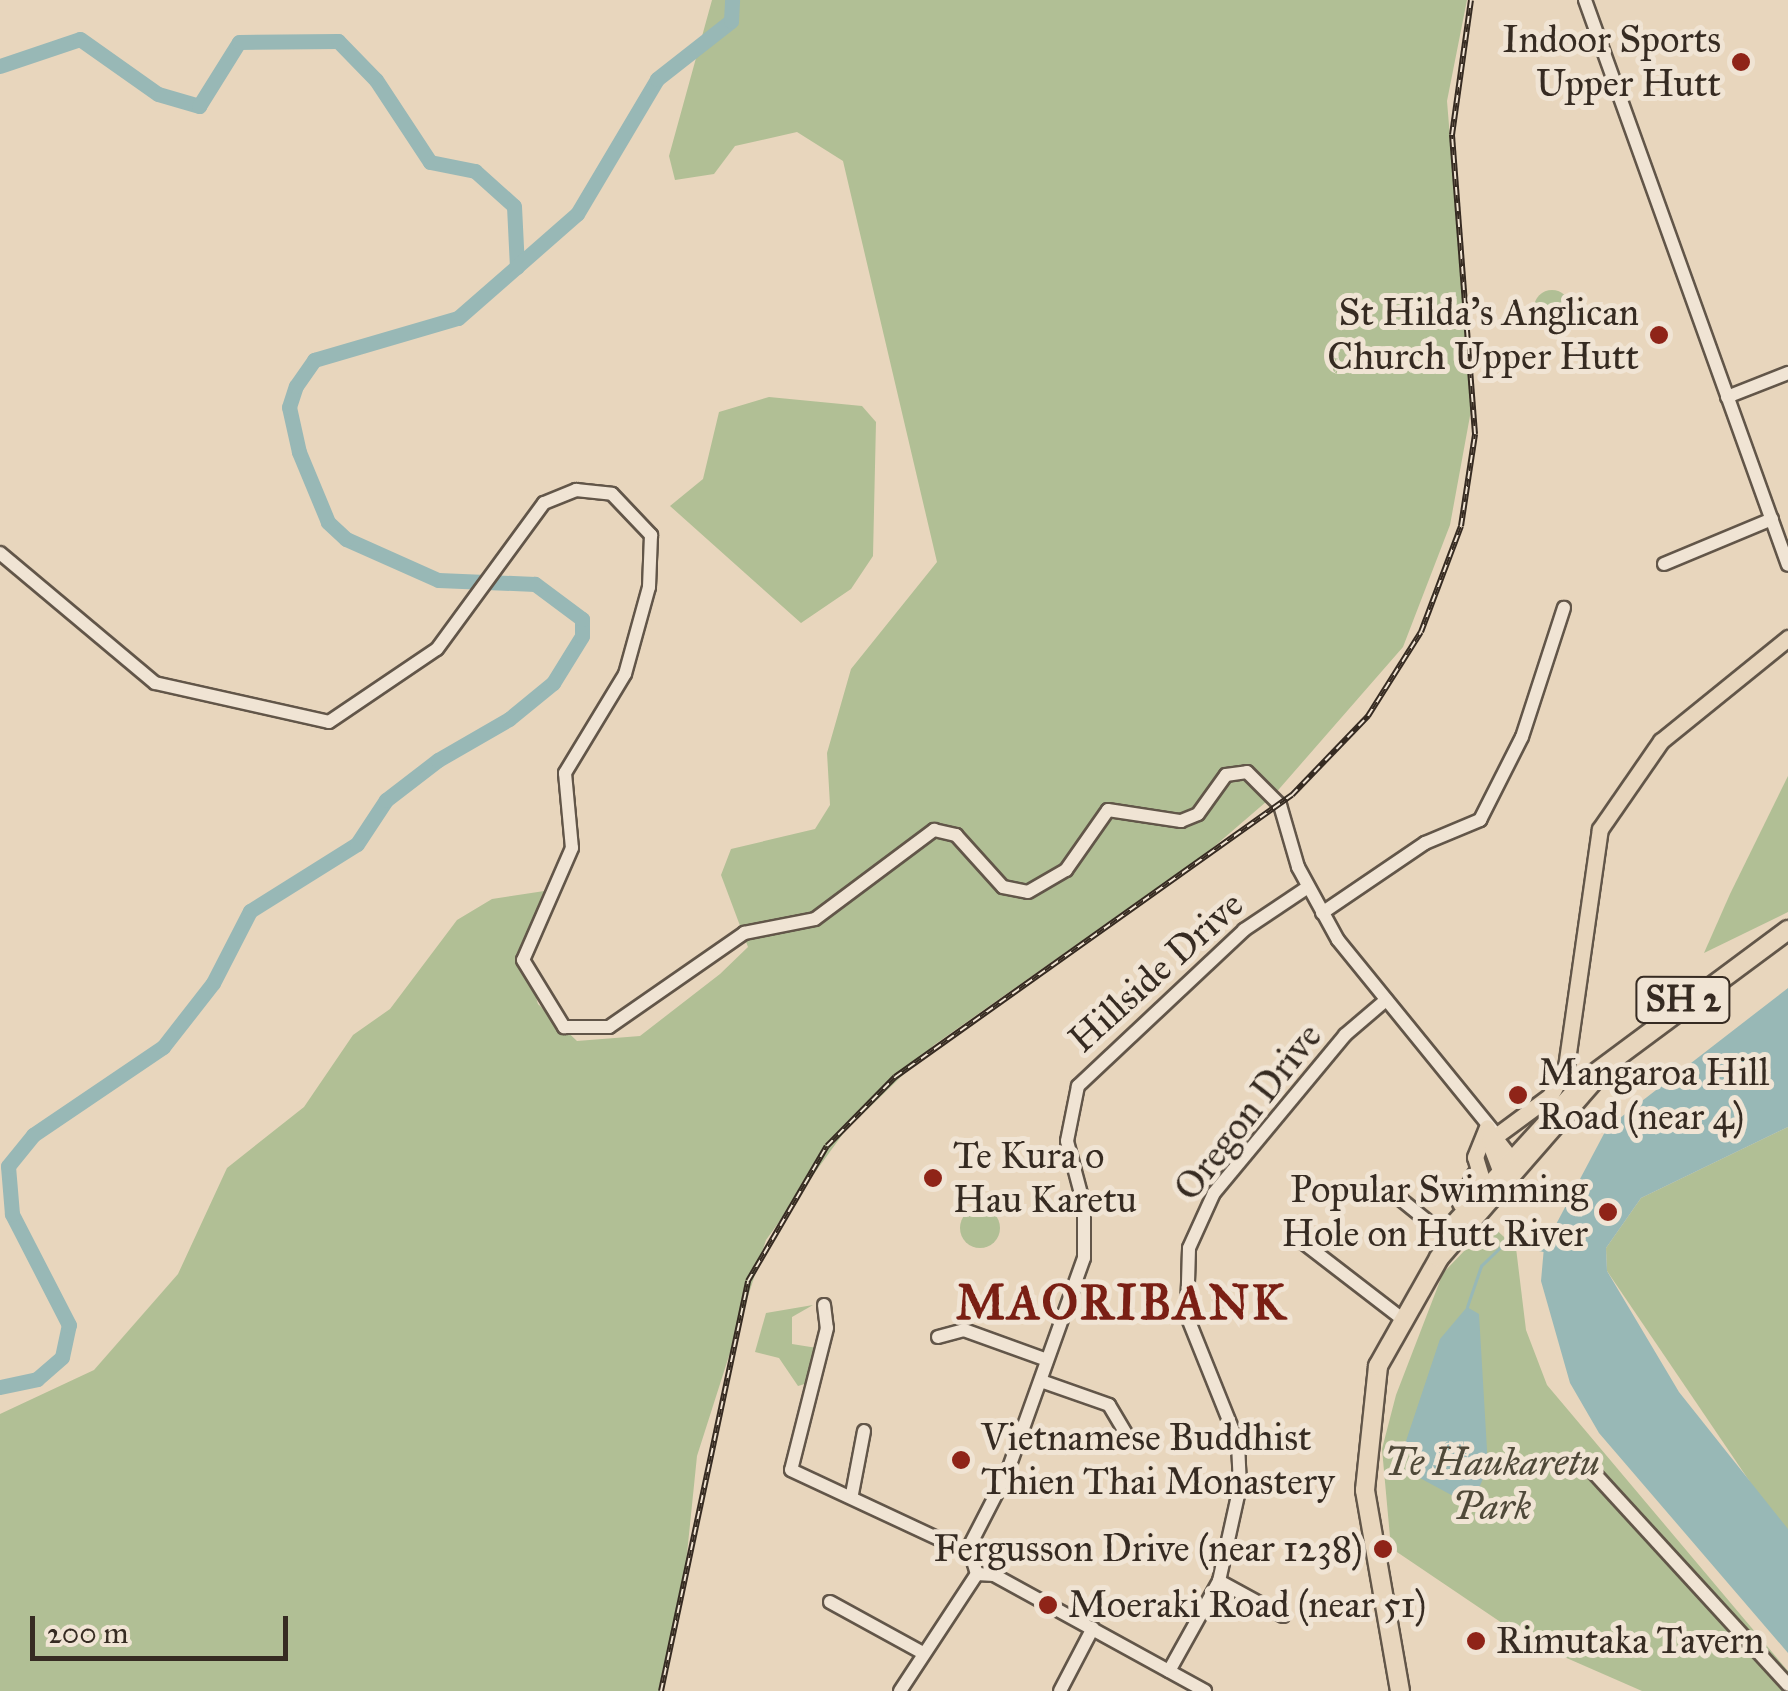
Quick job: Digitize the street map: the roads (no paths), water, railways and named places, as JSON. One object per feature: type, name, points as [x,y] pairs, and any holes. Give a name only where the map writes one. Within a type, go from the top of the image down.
[{"type":"highway","name":"SH 2","points":[[1400,1691],[1364,1464],[1375,1379],[1400,1317],[1452,1234],[1510,1160],[1603,1070],[1718,973],[1788,930]]},
{"type":"highway","name":"SH 2","points":[[1493,1184],[1603,1070]]},
{"type":"highway","points":[[1492,1132],[1510,1160]]},
{"type":"highway","points":[[1452,1234],[1493,1184]]},
{"type":"main road","points":[[1493,1184],[1492,1132],[1556,1090],[1566,1044],[1590,863],[1618,795],[1686,718],[1788,638]]},
{"type":"street","points":[[1585,0],[1788,565]]},
{"type":"street","points":[[1726,396],[1788,373]]},
{"type":"street","points":[[0,554],[155,683],[328,722],[425,661],[485,592],[538,508],[576,490],[623,499],[652,542],[630,662],[563,779],[569,860],[523,954],[549,1012],[571,1030],[621,1020],[744,934],[809,923],[934,830],[962,839],[1003,888],[1034,891],[1066,870],[1108,810],[1187,820],[1236,772],[1257,775],[1274,795],[1308,887],[1322,913],[1492,1132]]},
{"type":"street","points":[[1664,564],[1772,519]]},
{"type":"street","points":[[1322,913],[1425,843],[1480,820],[1527,716],[1564,608]]},
{"type":"street","name":"Hillside Drive","points":[[969,1553],[1041,1381],[1085,1248],[1068,1141],[1078,1086],[1244,930],[1308,887]]},
{"type":"street","name":"Oregon Drive","points":[[1169,1671],[1219,1581],[1236,1524],[1238,1443],[1186,1316],[1190,1248],[1214,1193],[1345,1035],[1386,1000]]},
{"type":"street","points":[[1388,1189],[1452,1234]]},
{"type":"street","points":[[1296,1238],[1400,1317]]},
{"type":"street","points":[[824,1304],[827,1328],[791,1470],[852,1494],[969,1553],[977,1574]]},
{"type":"street","points":[[938,1337],[964,1330],[1048,1360]]},
{"type":"street","points":[[1041,1381],[1109,1405],[1132,1442]]},
{"type":"street","points":[[852,1494],[864,1431]]},
{"type":"street","points":[[1584,1462],[1788,1685]]},
{"type":"street","points":[[977,1574],[994,1574],[1205,1691]]},
{"type":"street","points":[[900,1691],[977,1574]]},
{"type":"street","points":[[1219,1581],[1283,1616]]},
{"type":"street","points":[[830,1602],[923,1653]]},
{"type":"street","points":[[1060,1691],[1093,1628]]},
{"type":"water","points":[[1788,988],[1788,1127],[1641,1198],[1606,1248],[1607,1271],[1679,1392],[1788,1529],[1788,1653],[1599,1433],[1570,1383],[1541,1281],[1544,1247],[1607,1128]]},
{"type":"water","points":[[1467,1307],[1479,1314],[1488,1467],[1476,1495],[1455,1497],[1418,1477],[1406,1441],[1440,1339]]},
{"type":"waterway","points":[[0,1387],[37,1379],[62,1357],[69,1325],[12,1214],[8,1166],[33,1135],[163,1047],[213,983],[250,911],[357,844],[386,800],[438,760],[509,719],[553,683],[582,636],[582,619],[535,584],[438,580],[346,539],[328,522],[299,452],[289,407],[296,386],[314,360],[458,318],[577,214],[657,79],[731,21],[732,0]]},
{"type":"waterway","points":[[0,66],[80,39],[158,94],[199,106],[239,42],[338,41],[376,80],[430,162],[475,171],[514,206],[517,267]]},
{"type":"waterway","points":[[1467,1307],[1481,1266],[1506,1242],[1543,1250]]},
{"type":"railway","points":[[661,1691],[748,1281],[827,1146],[895,1077],[1292,795],[1368,716],[1421,632],[1461,526],[1475,434],[1452,135],[1471,0]]},
{"type":"place","name":"Indoor Sports Upper Hutt","points":[[1741,62]]},
{"type":"place","name":"St Hilda's Anglican Church Upper Hutt","points":[[1659,335]]},
{"type":"place","name":"Mangaroa Hill Road (near 4)","points":[[1518,1095]]},
{"type":"place","name":"Te Kura o Hau Karetu","points":[[933,1178]]},
{"type":"place","name":"Popular Swimming Hole on Hutt River","points":[[1608,1212]]},
{"type":"place","name":"Vietnamese Buddhist Thien Thai Monastery","points":[[961,1460]]},
{"type":"place","name":"Fergusson Drive (near 1238)","points":[[1383,1549]]},
{"type":"place","name":"Moeraki Road (near 51)","points":[[1048,1605]]},
{"type":"place","name":"Rimutaka Tavern","points":[[1476,1641]]},
{"type":"district","name":"MAORIBANK","points":[[1122,1303]]},
{"type":"park label","name":"Te Haukaretu Park","points":[[1492,1485]]}]
